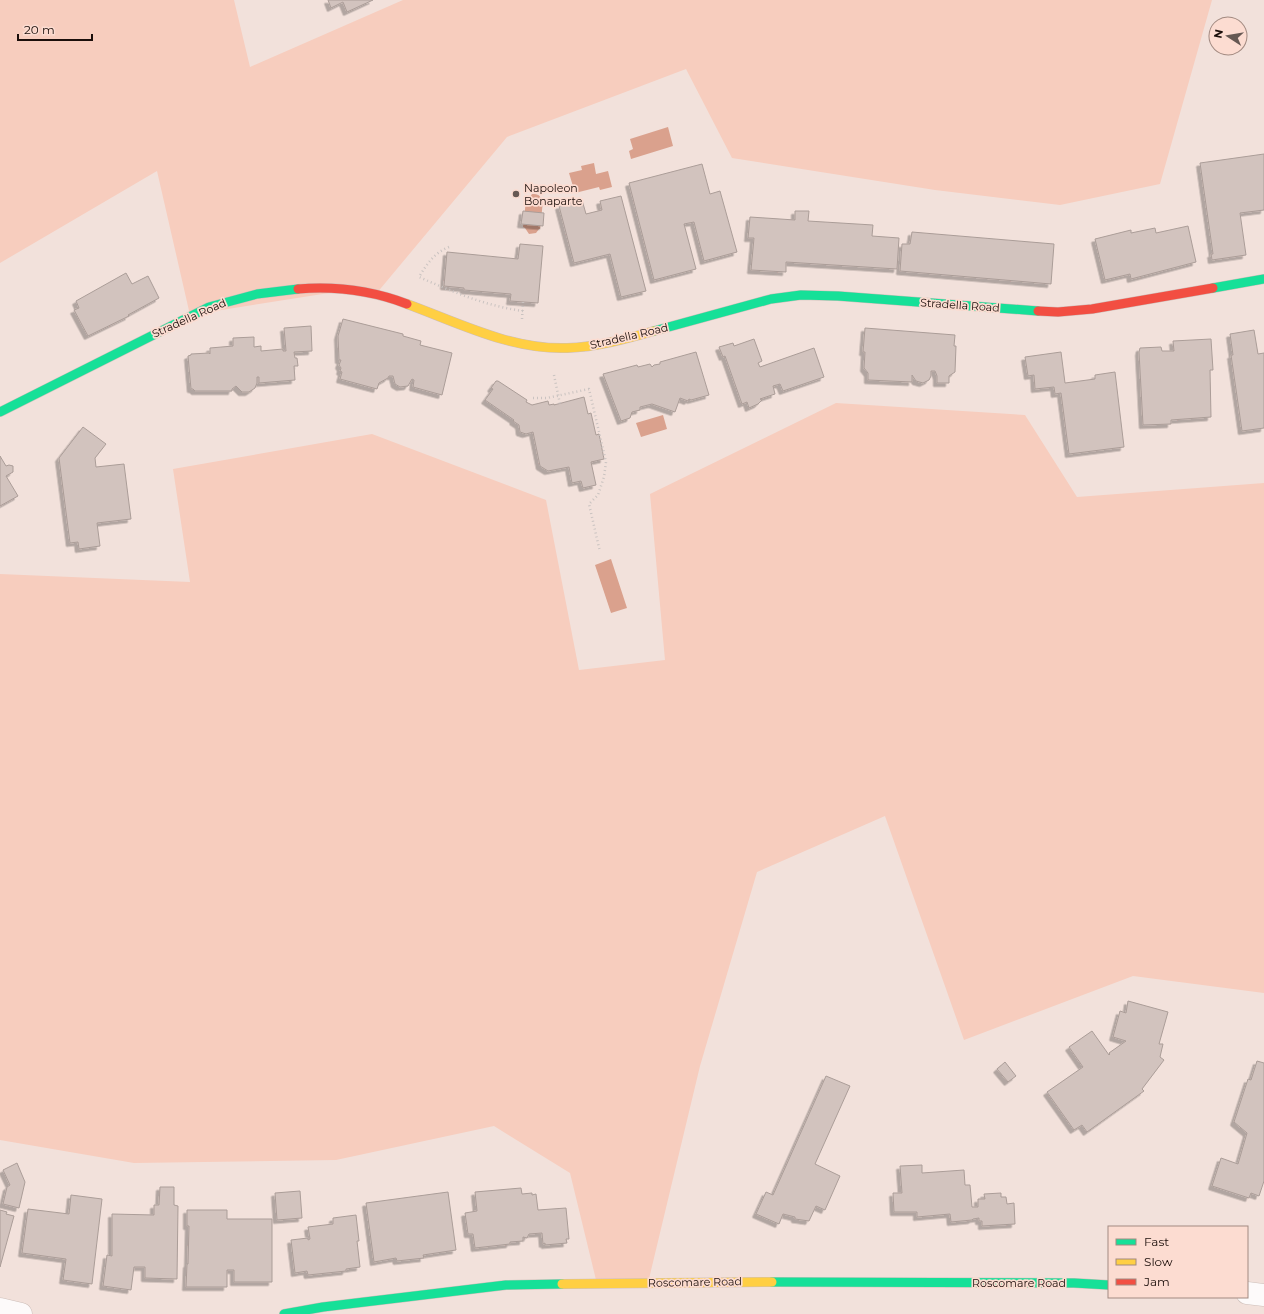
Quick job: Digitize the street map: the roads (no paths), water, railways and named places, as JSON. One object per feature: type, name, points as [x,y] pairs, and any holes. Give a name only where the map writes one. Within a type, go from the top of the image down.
[{"type":"street","name":"Stradella Road","points":[[0,412],[203,310],[230,300],[278,290],[310,288],[348,290],[376,294],[403,302],[473,330],[500,339],[527,345],[555,348],[599,345],[771,299],[800,295],[838,296],[1058,312],[1092,309],[1264,279]]},
{"type":"street","name":"Roscomare Road","points":[[284,1314],[323,1307],[506,1285],[719,1282],[1066,1283],[1108,1285]]},
{"type":"street","points":[[1248,1293],[1264,1295]]},
{"type":"street","points":[[0,1309],[21,1314]]},
{"type":"place","name":"Napoleon Bonaparte","points":[[516,194]]}]
